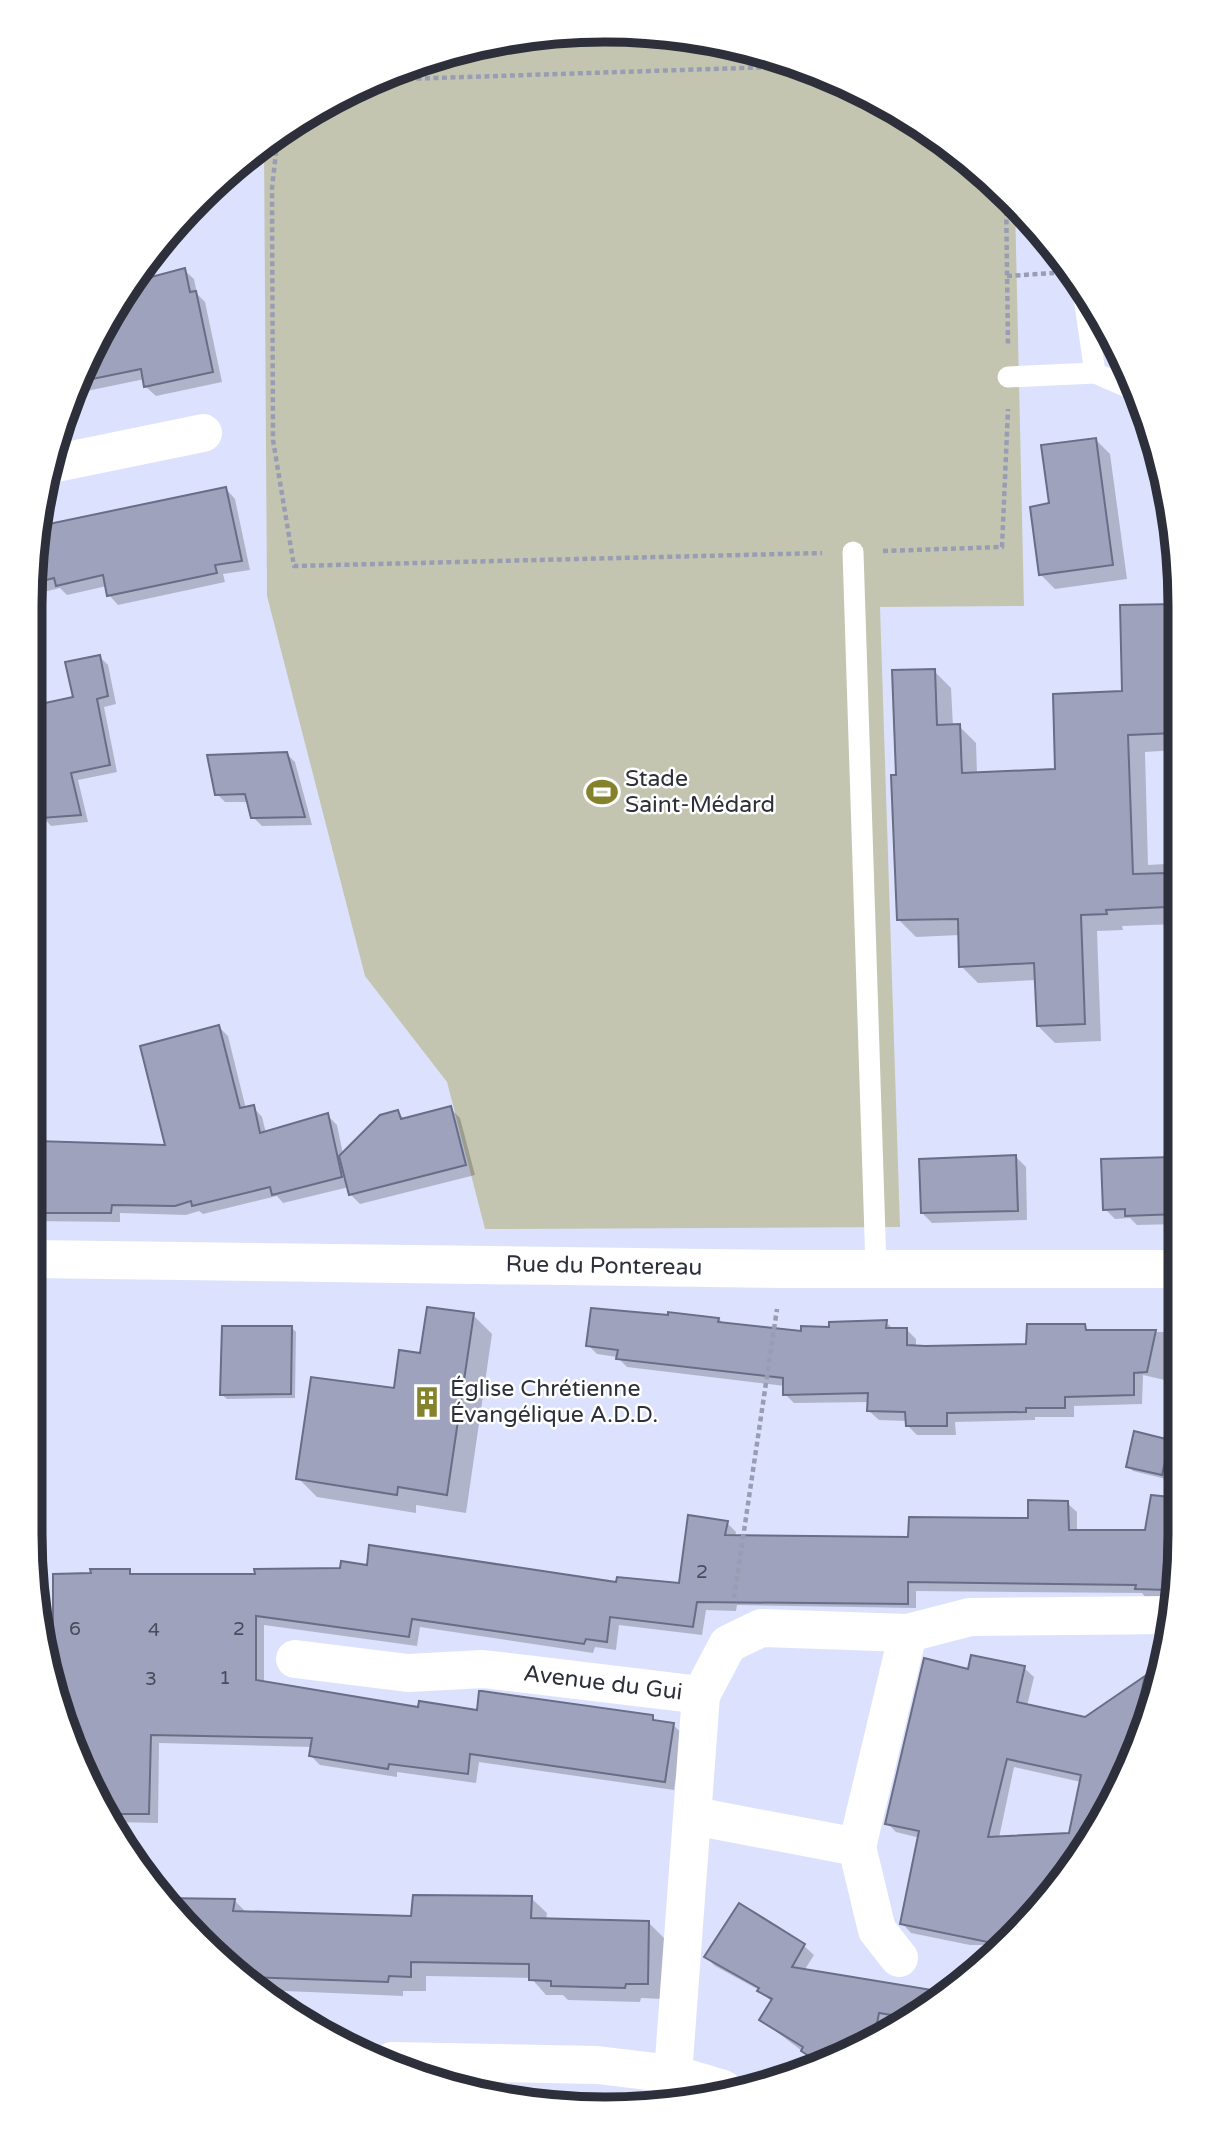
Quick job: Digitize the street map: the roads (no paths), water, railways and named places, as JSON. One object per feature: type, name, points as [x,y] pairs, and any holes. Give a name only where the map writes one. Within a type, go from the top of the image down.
[{"type":"street","points":[[60,462],[203,433]]},
{"type":"street","name":"Rue du Pontereau","points":[[42,1259],[783,1269],[1168,1269]]},
{"type":"street","points":[[701,1695],[728,1644],[761,1628],[908,1633],[970,1617],[1162,1615]]},
{"type":"street","points":[[899,1958],[877,1930],[857,1847],[908,1633]]},
{"type":"street","name":"Avenue du Gui","points":[[295,1659],[408,1673],[483,1669],[701,1695],[694,1816],[669,2088]]},
{"type":"street","points":[[694,1816],[857,1847]]},
{"type":"street","points":[[407,2060],[597,2065],[669,2088],[699,2089]]},
{"type":"lane","points":[[1086,313],[1095,373]]},
{"type":"lane","points":[[1008,377],[1095,373],[1123,385]]},
{"type":"lane","points":[[853,552],[876,1267]]},
{"type":"place","name":"Stade Saint-Médard","points":[[602,792]]},
{"type":"place","name":"Église Chrétienne Évangélique A.D.D.","points":[[427,1402]]}]
